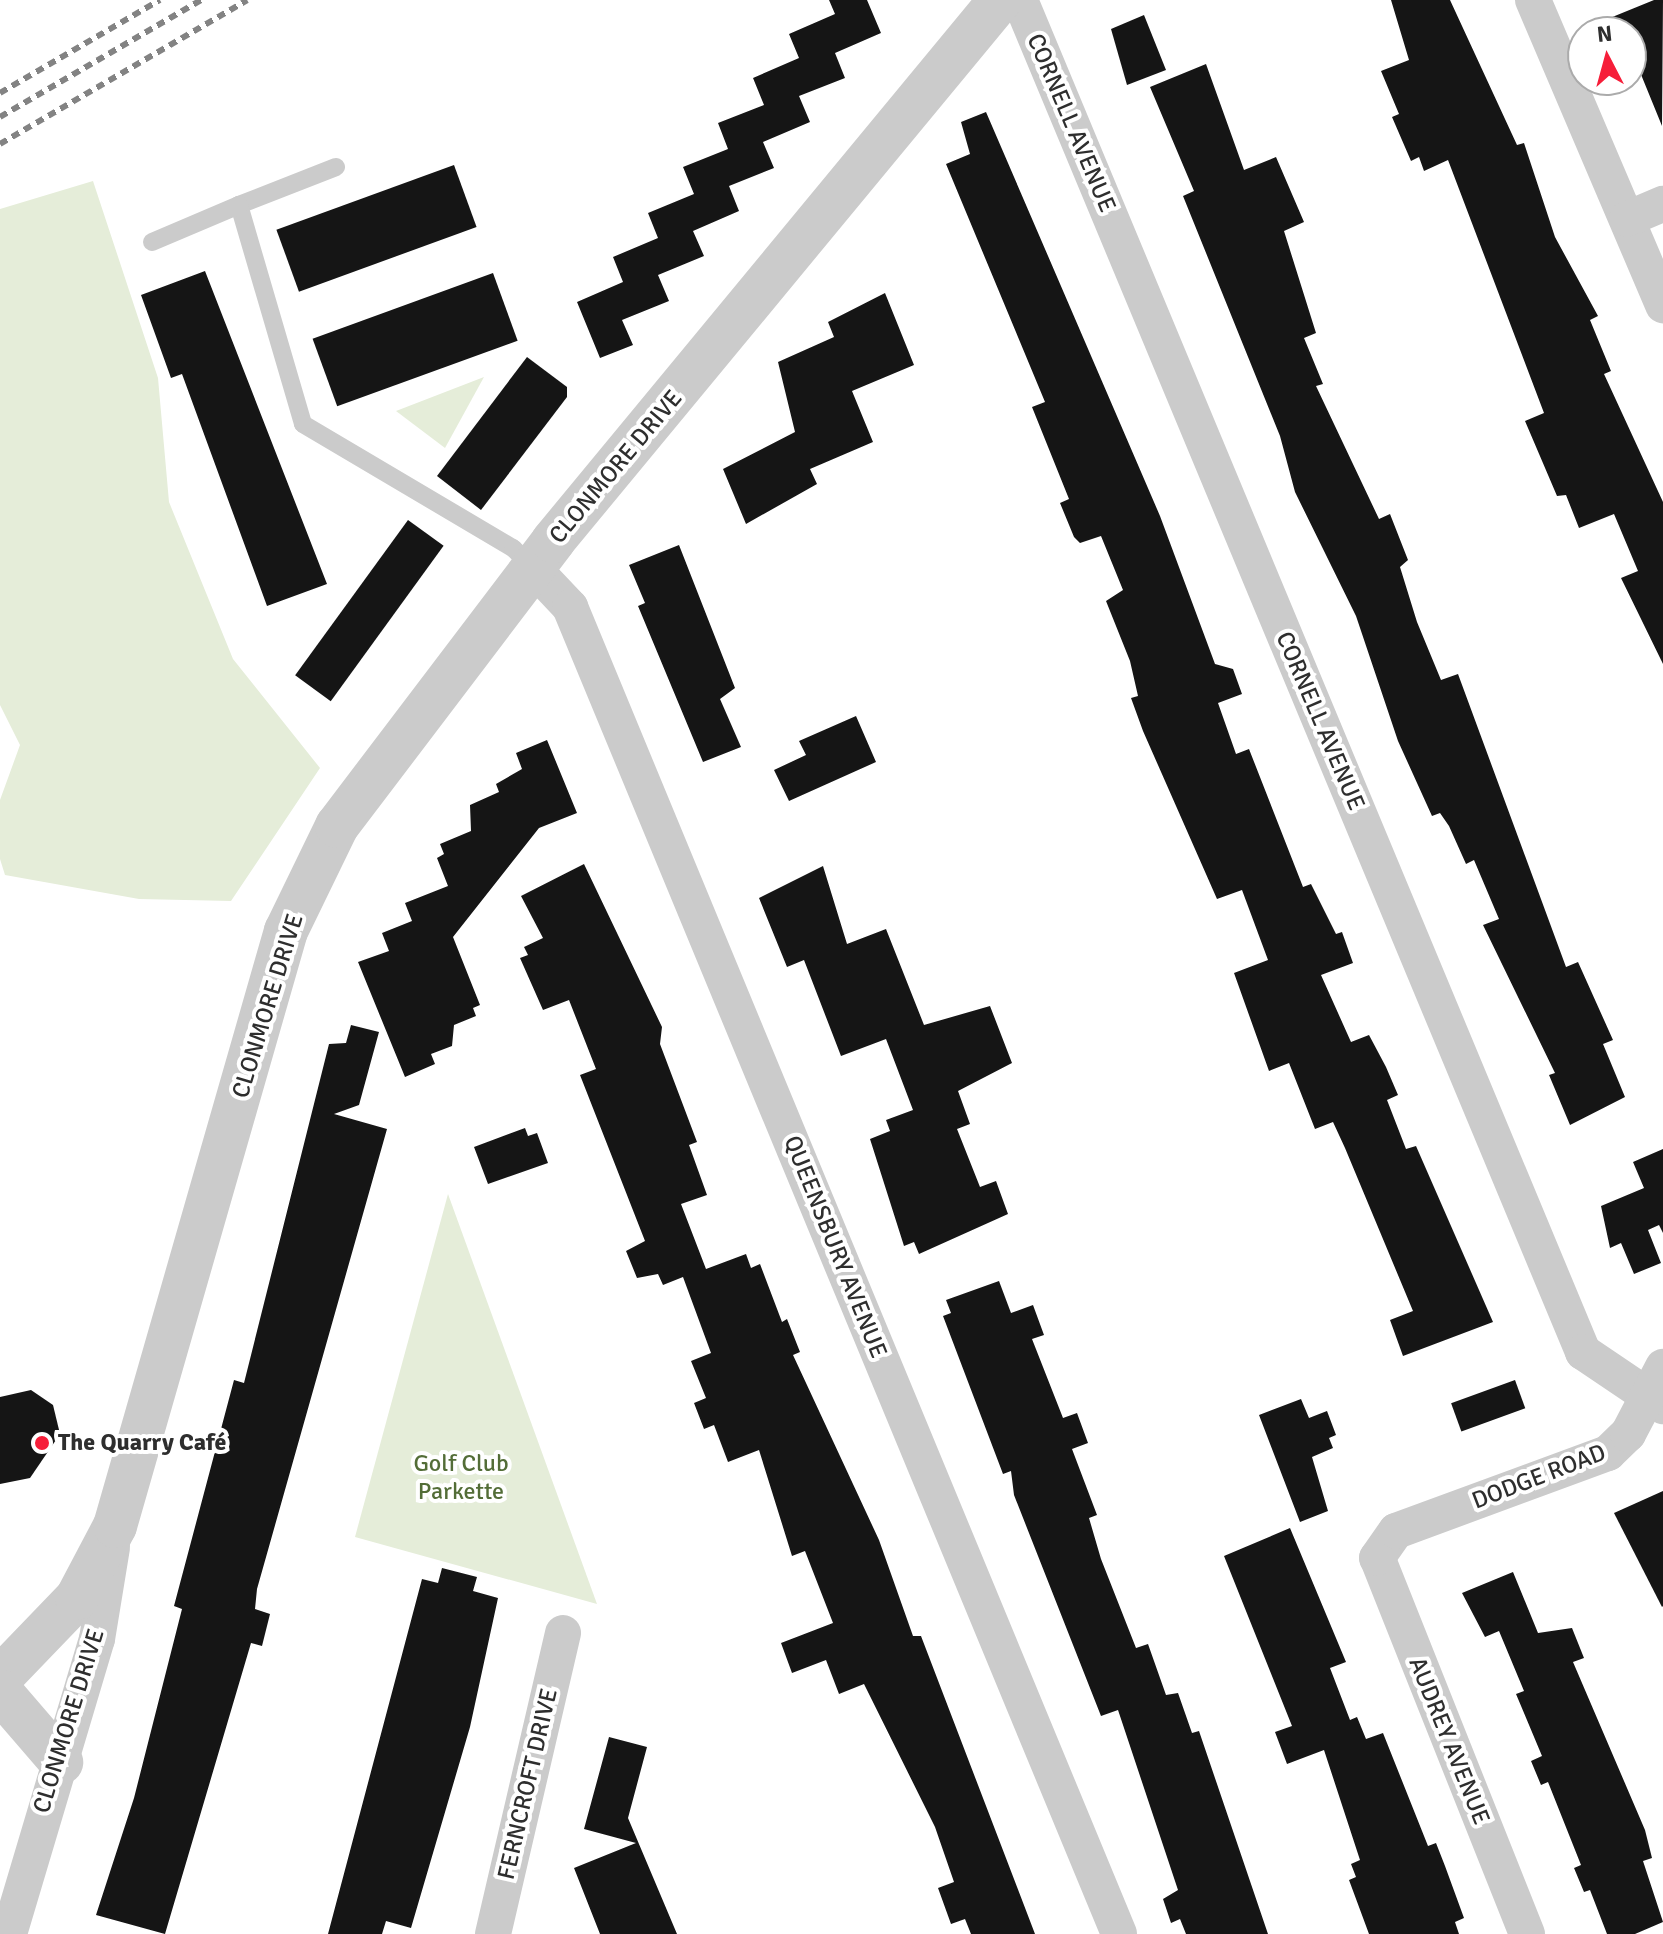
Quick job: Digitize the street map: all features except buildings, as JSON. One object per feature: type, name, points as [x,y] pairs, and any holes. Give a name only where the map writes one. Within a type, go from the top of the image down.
[{"type":"street","name":"CLONMORE DRIVE","points":[[9,1934],[97,1639],[115,1526],[286,931],[337,826],[536,571],[1000,0]]},
{"type":"street","name":"CORNELL AVENUE","points":[[1020,0],[1583,1352],[1657,1388]]},
{"type":"street","points":[[1533,0],[1663,305]]},
{"type":"street","points":[[1627,219],[1663,204]]},
{"type":"street","name":"QUEENSBURY AVENUE","points":[[536,571],[570,607],[1119,1934]]},
{"type":"street","name":"DODGE ROAD","points":[[1380,1547],[1396,1531],[1608,1453],[1628,1434],[1657,1388]]},
{"type":"street","points":[[0,1678],[77,1598],[115,1526]]},
{"type":"street","name":"AUDREY AVENUE","points":[[1380,1547],[1380,1571],[1527,1934]]},
{"type":"street","name":"FERNCROFT DRIVE","points":[[493,1934],[563,1633]]},
{"type":"street","points":[[0,1691],[61,1762]]},
{"type":"lane","points":[[152,242],[336,167]]},
{"type":"lane","points":[[239,205],[303,424],[513,548],[536,571]]},
{"type":"green space","points":[[93,181],[158,378],[169,502],[233,659],[320,768],[231,901],[139,899],[5,875],[0,859],[0,800],[20,745],[0,705],[0,209]]},
{"type":"green space","points":[[484,377],[445,448],[396,411]]},
{"type":"green space","name":"Golf Club Parkette","points":[[448,1194],[597,1604],[355,1537]]},
{"type":"railway","points":[[0,93],[160,0]]},
{"type":"railway","points":[[0,117],[201,0]]},
{"type":"railway","points":[[0,144],[247,0]]},
{"type":"place","name":"The Quarry Café","points":[[42,1443]]}]
